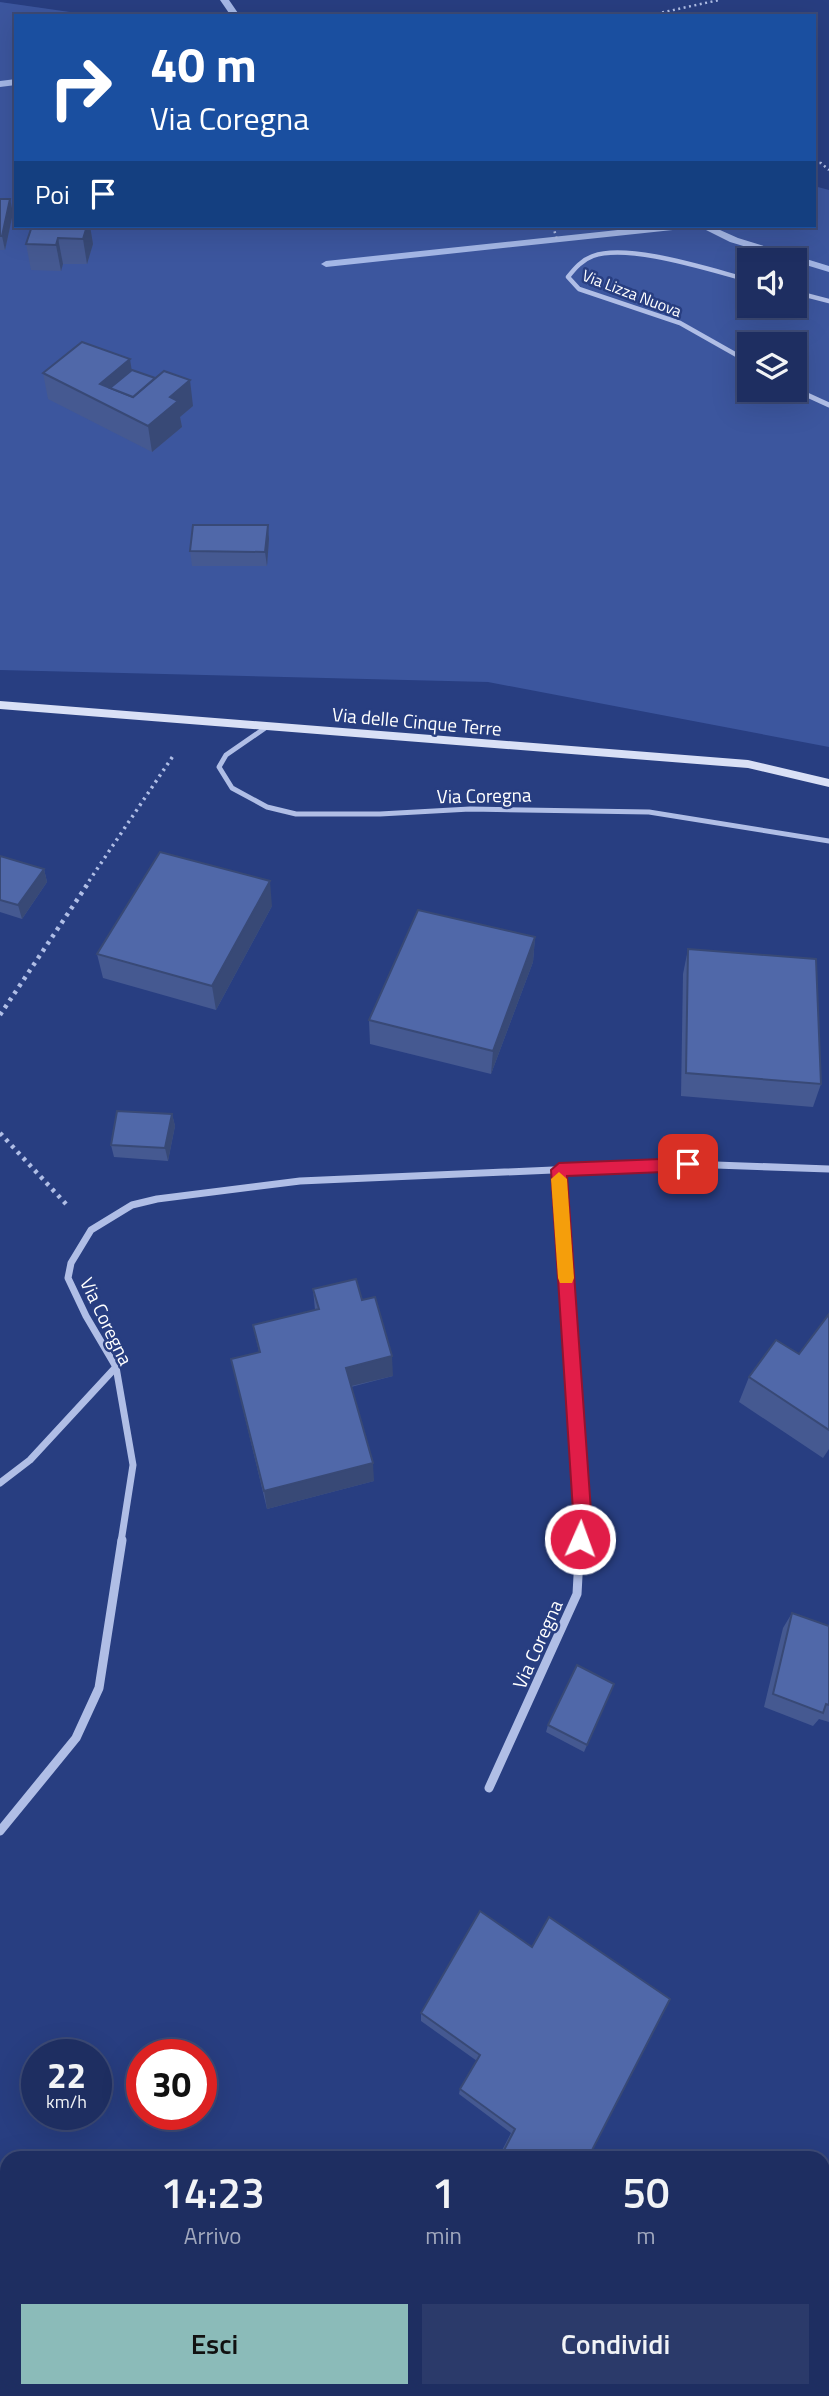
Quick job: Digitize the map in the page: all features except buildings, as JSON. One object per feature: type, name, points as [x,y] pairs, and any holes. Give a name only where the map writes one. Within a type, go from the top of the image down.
[{"type":"main road","name":"Via delle Cinque Terre","points":[[0,705],[748,764],[829,783]]},
{"type":"street","name":"Via Lizza Nuova","points":[[737,277],[623,251],[600,254],[583,261],[568,277],[579,289],[680,323],[737,355]]},
{"type":"street","points":[[807,295],[829,301]]},
{"type":"street","points":[[807,395],[829,405]]},
{"type":"street","name":"Via Coregna","points":[[268,726],[226,755],[219,767],[221,775],[232,788],[267,807],[296,814],[380,814],[470,809],[649,812],[829,841]]},
{"type":"street","name":"Via Coregna","points":[[0,1831],[76,1738],[99,1688],[133,1465],[116,1367],[68,1279],[71,1263],[91,1230],[132,1205],[158,1199],[300,1181],[688,1164],[829,1169]]},
{"type":"street","name":"Via Coregna","points":[[489,1788],[577,1594],[582,1511],[559,1170]]},
{"type":"street","points":[[0,1483],[30,1460],[116,1367]]},
{"type":"path","points":[[655,14],[719,0]]},
{"type":"path","points":[[554,228],[554,233]]},
{"type":"path","points":[[0,1015],[169,765],[190,720]]},
{"type":"path","points":[[0,1133],[91,1230]]},
{"type":"shaded area","points":[[0,2],[84,14],[14,14],[14,228],[816,228],[816,187],[829,190],[829,747],[488,682],[0,670]]},
{"type":"waterway","points":[[224,0],[234,14]]},
{"type":"waterway","points":[[0,84],[14,82]]},
{"type":"waterway","points":[[326,264],[663,228]]},
{"type":"waterway","points":[[707,228],[734,240],[829,269]]},
{"type":"slow traffic","points":[[559,1179],[566,1278]]},
{"type":"route","points":[[580,1539],[582,1511],[559,1170],[688,1164]]}]
